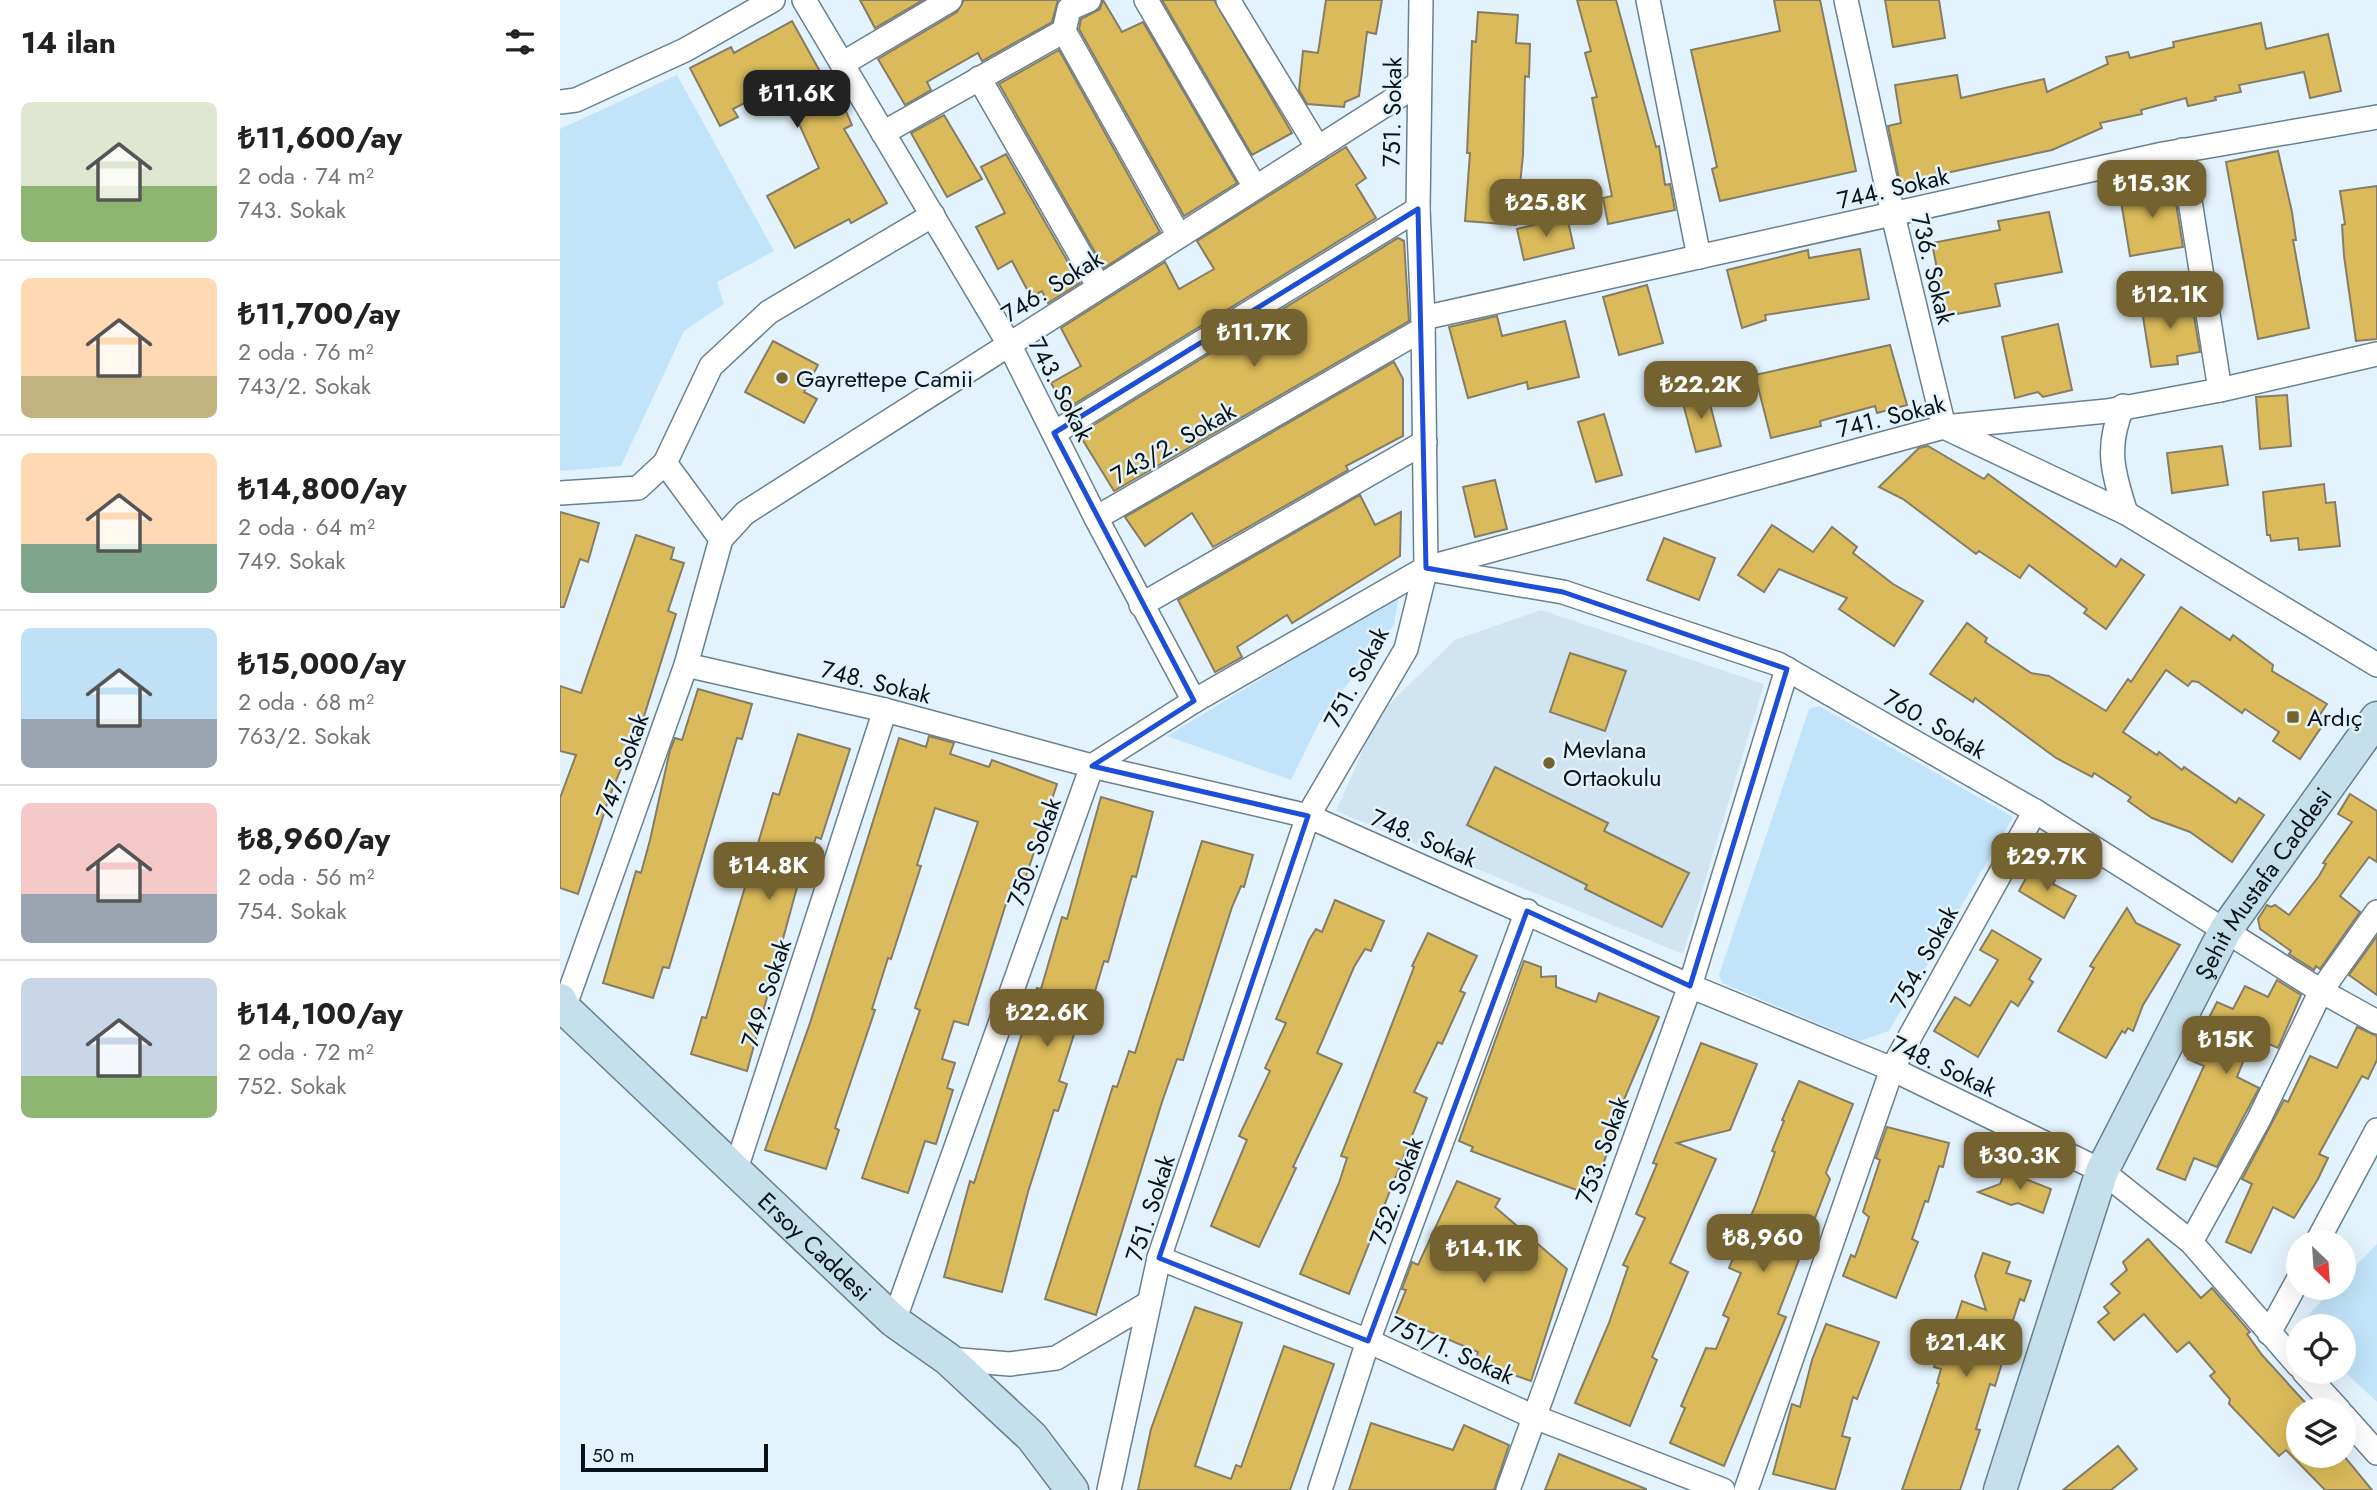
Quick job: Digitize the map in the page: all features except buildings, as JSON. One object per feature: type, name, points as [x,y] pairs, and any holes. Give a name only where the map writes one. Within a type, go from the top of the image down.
[{"type":"street","points":[[560,102],[576,100],[685,50],[773,0]]},
{"type":"street","name":"743. Sokak","points":[[804,0],[1009,344],[1141,605],[1194,701]]},
{"type":"street","points":[[842,64],[950,0]]},
{"type":"street","points":[[1146,0],[1255,187]]},
{"type":"street","points":[[1228,0],[1318,148]]},
{"type":"street","name":"751. Sokak","points":[[1109,1490],[1159,1258],[1308,816],[1406,649],[1426,568],[1423,323],[1418,209],[1421,0]]},
{"type":"street","points":[[1648,0],[1699,257]]},
{"type":"street","name":"736. Sokak","points":[[1846,0],[1893,215],[1944,427]]},
{"type":"street","points":[[883,132],[1063,32],[1074,3]]},
{"type":"street","points":[[1063,32],[1179,236]]},
{"type":"street","points":[[979,78],[1099,287]]},
{"type":"street","name":"746. Sokak","points":[[721,539],[745,513],[778,489],[1418,84]]},
{"type":"street","name":"744. Sokak","points":[[1423,323],[1699,257],[2182,150],[2377,117]]},
{"type":"street","points":[[2182,150],[2220,390]]},
{"type":"street","points":[[1054,433],[1418,209]]},
{"type":"street","points":[[560,492],[638,488],[665,463],[711,366],[730,348],[769,312],[933,215]]},
{"type":"street","name":"743/2. Sokak","points":[[1096,518],[1423,323]]},
{"type":"street","name":"741. Sokak","points":[[1426,568],[1944,427],[2107,411],[2220,390],[2377,354]]},
{"type":"street","points":[[2123,406],[2115,424],[2112,470],[2126,513]]},
{"type":"street","points":[[1944,427],[2126,513],[2377,665]]},
{"type":"street","points":[[1141,605],[1425,442]]},
{"type":"street","points":[[665,463],[721,539]]},
{"type":"street","name":"747. Sokak","points":[[562,1004],[686,665],[721,539]]},
{"type":"street","points":[[1092,766],[1194,701],[1426,568]]},
{"type":"street","name":"760. Sokak","points":[[1426,568],[1563,593],[1787,669],[2035,811],[2321,991],[2377,1022]]},
{"type":"street","name":"748. Sokak","points":[[686,665],[885,710],[1092,766],[1308,816],[1527,911],[1690,986],[1892,1069],[2102,1171],[2192,1241],[2286,1352]]},
{"type":"street","name":"753. Sokak","points":[[1508,1490],[1532,1416],[1690,986],[1787,669]]},
{"type":"street","name":"749. Sokak","points":[[736,1172],[885,710]]},
{"type":"street","name":"Şehit Mustafa Caddesi","points":[[2005,1487],[2102,1171],[2225,931],[2376,720]]},
{"type":"street","name":"750. Sokak","points":[[894,1321],[1092,766]]},
{"type":"street","name":"754. Sokak","points":[[1746,1490],[1892,1069],[2035,811]]},
{"type":"street","name":"752. Sokak","points":[[1320,1490],[1368,1341],[1527,911]]},
{"type":"street","points":[[2192,1241],[2259,1119],[2321,991],[2377,912]]},
{"type":"street","name":"Ersoy Caddesi","points":[[562,1004],[894,1321],[948,1359],[1032,1437],[1072,1490]]},
{"type":"street","points":[[2324,1230],[2377,1130]]},
{"type":"street","name":"751/1. Sokak","points":[[1159,1258],[1368,1341],[1532,1416],[1723,1490]]},
{"type":"street","points":[[2269,1333],[2287,1300]]},
{"type":"street","points":[[948,1359],[1010,1364],[1056,1358],[1149,1303]]},
{"type":"street","points":[[2315,1384],[2328,1398]]},
{"type":"street","points":[[2356,1430],[2377,1453]]},
{"type":"highlighted area","points":[[1418,209],[1426,568],[1563,592],[1787,669],[1690,986],[1527,911],[1368,1341],[1159,1258],[1308,816],[1092,766],[1194,701],[1054,433]]},
{"type":"shaded area","points":[[677,75],[774,251],[717,282],[724,304],[684,331],[621,466],[560,471],[560,129]]},
{"type":"shaded area","points":[[1399,595],[1394,625],[1323,715],[1291,780],[1167,736]]},
{"type":"shaded area","name":"Mevlana Ortaokulu","points":[[1541,610],[1764,684],[1683,954],[1336,811],[1379,714],[1455,640]]},
{"type":"shaded area","points":[[1819,706],[2013,817],[1889,1031],[1860,1041],[1722,983],[1719,975],[1809,709]]},
{"type":"shaded area","points":[[2377,1244],[2377,1402],[2356,1382],[2356,1314],[2309,1314],[2323,1300],[2356,1300],[2356,1266]]},
{"type":"place","name":"Gayrettepe Camii","points":[[782,378]]},
{"type":"place","name":"Ardıç","points":[[2293,717]]},
{"type":"place","name":"Mevlana Ortaokulu","points":[[1549,763]]}]
